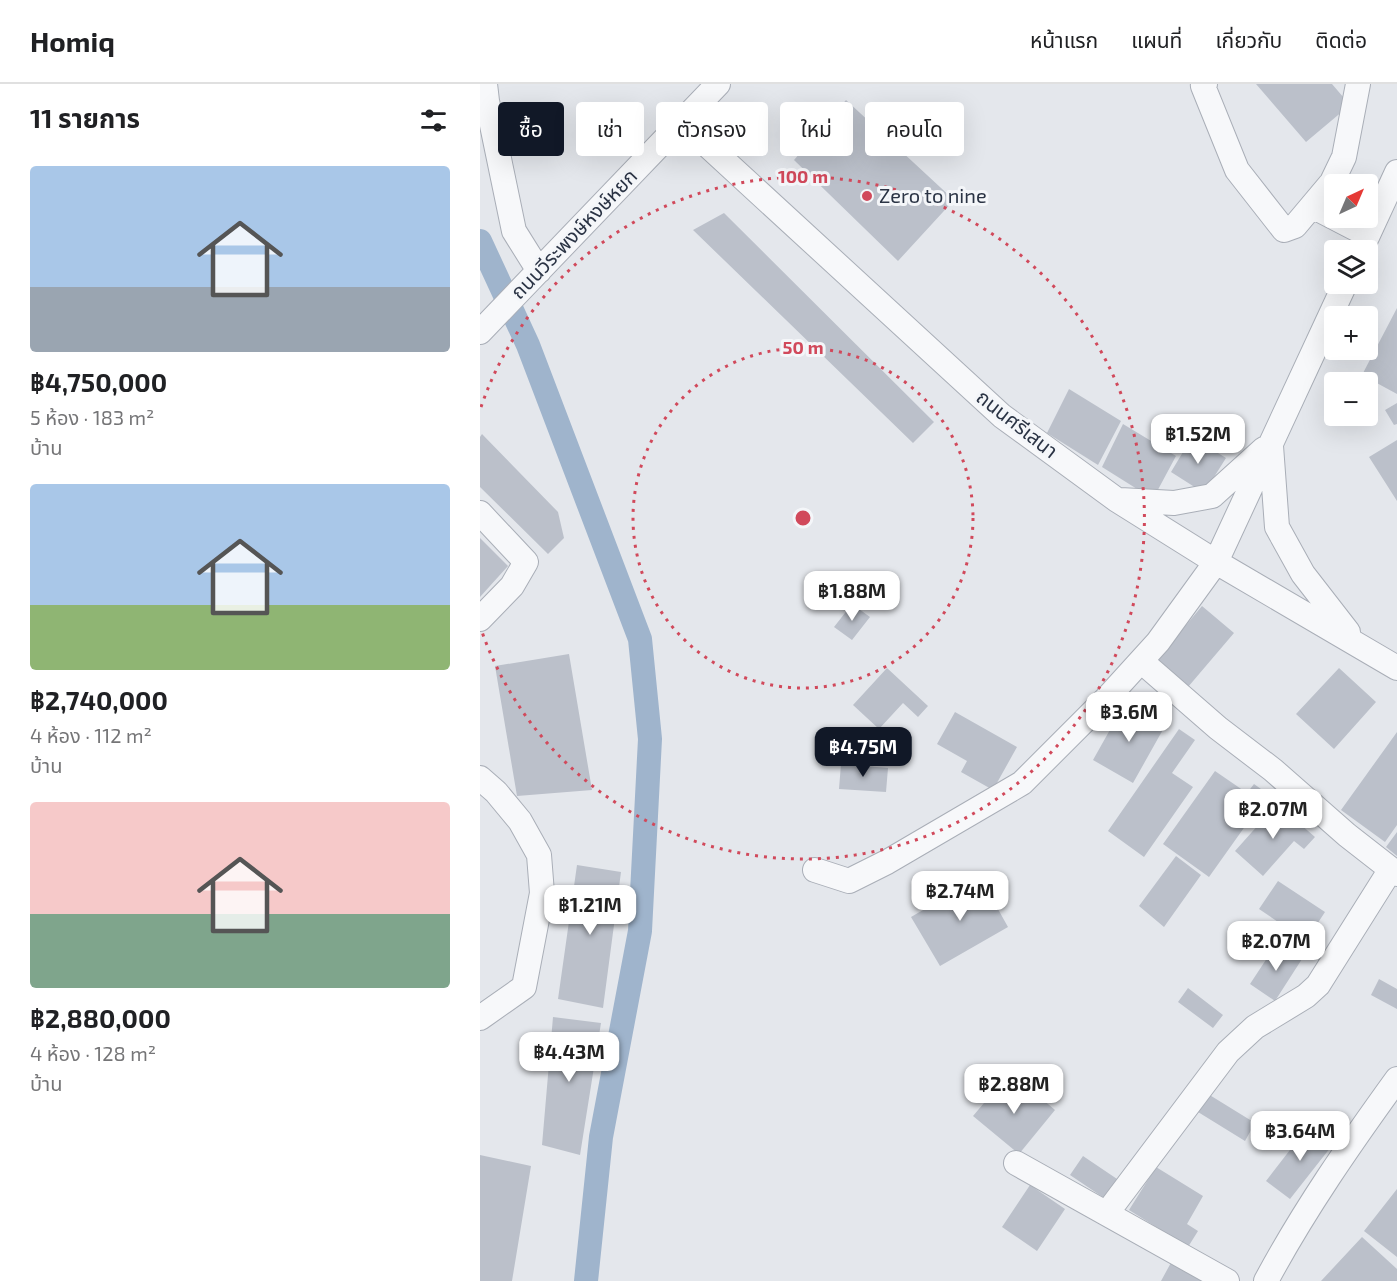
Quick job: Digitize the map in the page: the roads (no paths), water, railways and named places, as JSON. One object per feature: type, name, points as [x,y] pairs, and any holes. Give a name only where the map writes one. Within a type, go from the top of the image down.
[{"type":"street","points":[[485,84],[514,231],[534,276]]},
{"type":"street","name":"ถนนวีระพงษ์หงษ์หยก","points":[[701,102],[718,84]]},
{"type":"street","points":[[1205,84],[1203,86],[1237,170],[1284,230],[1295,226],[1332,182],[1344,157],[1358,84]]},
{"type":"street","name":"ถนนวีระพงษ์หงษ์หยก","points":[[485,327],[656,149]]},
{"type":"street","name":"ถนนศรีเสนา","points":[[719,156],[1002,416],[1117,500],[1216,562],[1397,668]]},
{"type":"street","points":[[1365,240],[1397,172]]},
{"type":"street","points":[[1312,206],[1360,240]]},
{"type":"street","points":[[815,870],[849,881],[887,862],[1022,783],[1141,661],[1158,642],[1216,562],[1340,294]]},
{"type":"street","points":[[1117,500],[1174,503],[1212,496],[1271,443]]},
{"type":"street","points":[[1271,443],[1277,527],[1303,574],[1356,642]]},
{"type":"street","points":[[480,513],[526,562],[512,586],[480,619]]},
{"type":"street","points":[[1107,1213],[1228,1052],[1255,1027],[1306,996],[1318,985],[1394,872],[1347,835],[1273,770],[1218,728],[1141,661]]},
{"type":"street","points":[[480,778],[496,792],[520,821],[539,855],[542,893],[524,987],[480,1017]]},
{"type":"street","points":[[1266,1281],[1290,1237],[1364,1124],[1397,1079]]},
{"type":"street","points":[[1016,1163],[1227,1281]]},
{"type":"waterway","points":[[480,241],[528,345],[640,639],[650,739],[640,931],[601,1137],[586,1281]]},
{"type":"place","name":"Zero to nine","points":[[867,196]]}]
